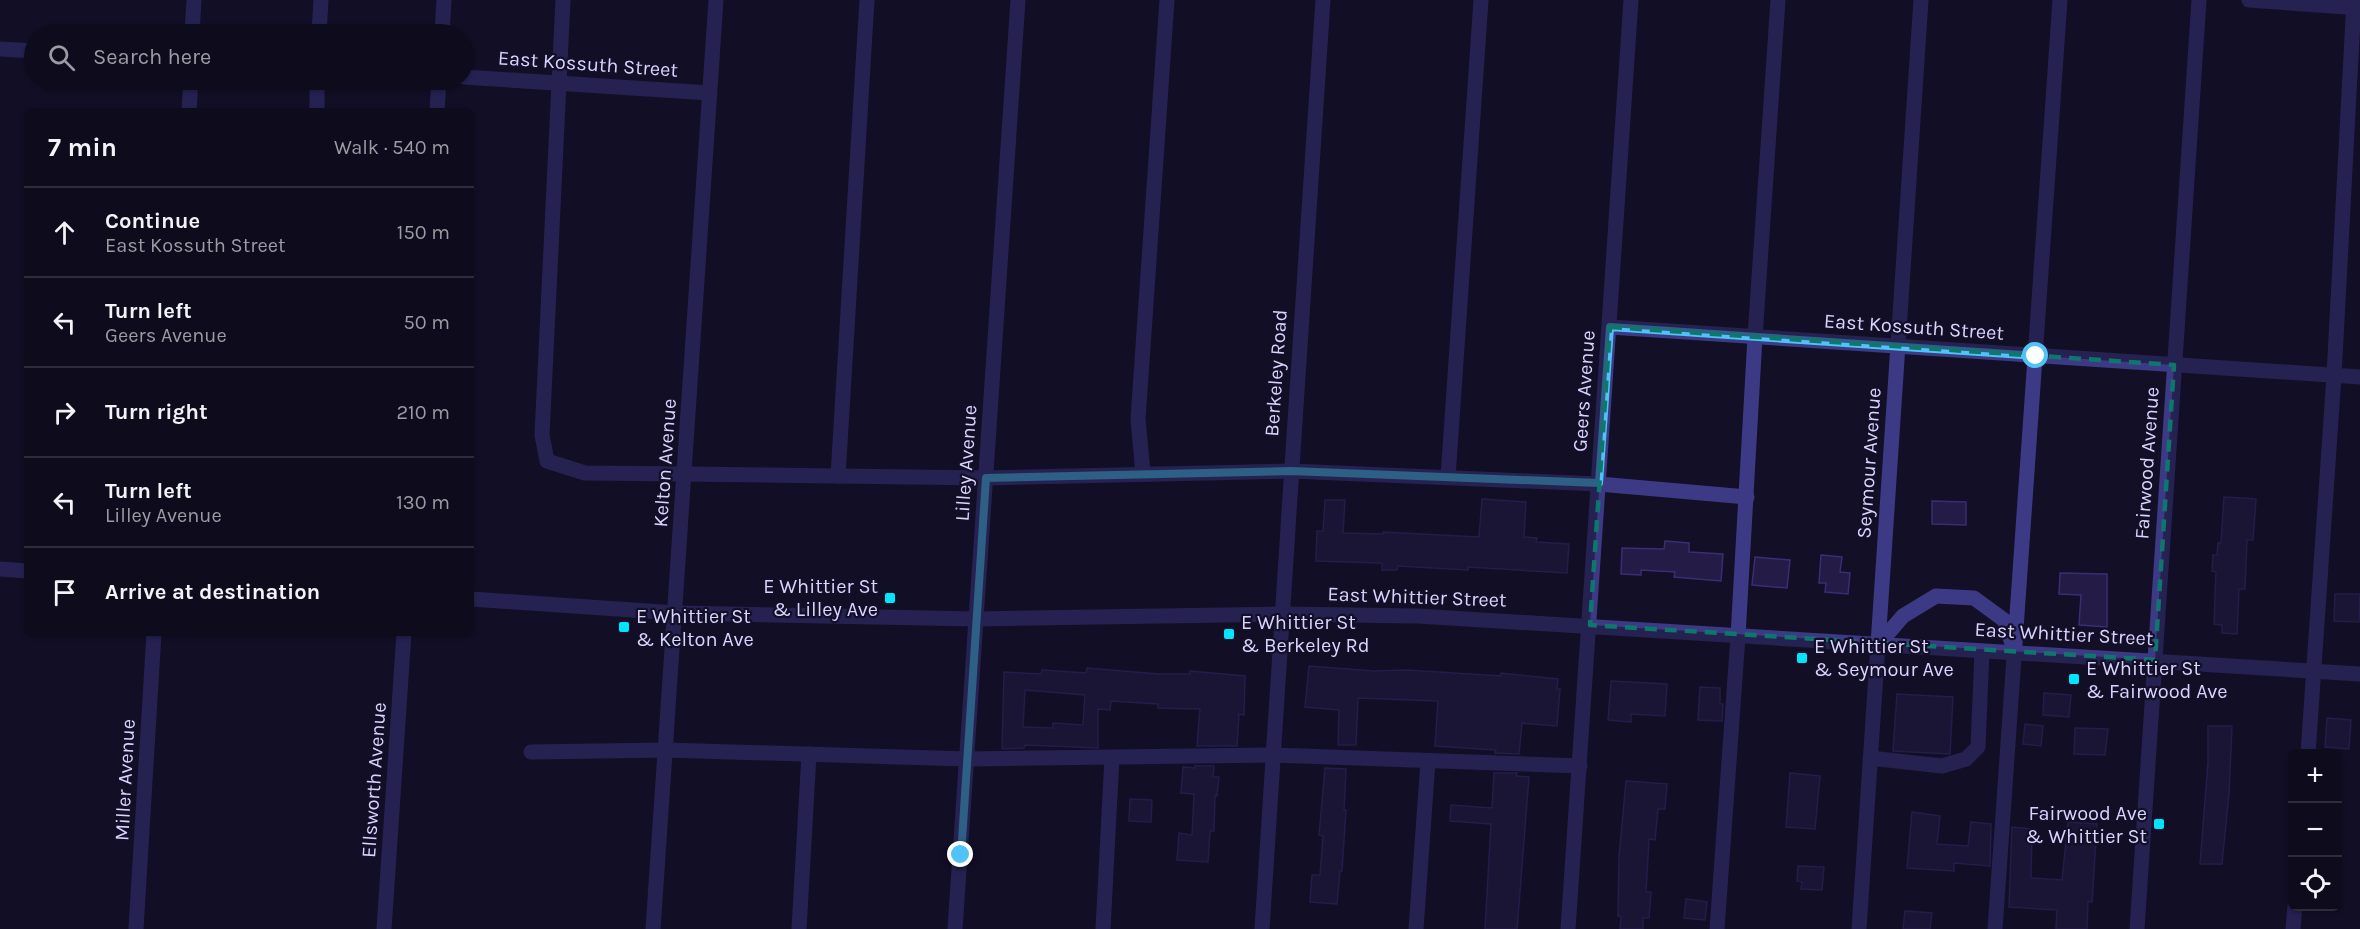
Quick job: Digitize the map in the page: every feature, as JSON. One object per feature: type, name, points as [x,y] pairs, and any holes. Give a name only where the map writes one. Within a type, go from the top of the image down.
[{"type":"street","points":[[193,24],[194,0]]},
{"type":"street","points":[[320,24],[321,0]]},
{"type":"street","points":[[443,24],[444,0]]},
{"type":"street","points":[[563,0],[542,435],[547,461],[585,473],[986,478],[1291,471],[1599,483],[1747,497]]},
{"type":"street","name":"Kelton Avenue","points":[[653,929],[717,0]]},
{"type":"street","points":[[838,476],[867,0]]},
{"type":"street","name":"Lilley Avenue","points":[[955,929],[1018,0]]},
{"type":"street","points":[[1143,474],[1138,419],[1167,0]]},
{"type":"street","name":"Berkeley Road","points":[[1262,929],[1323,0]]},
{"type":"street","points":[[1448,477],[1482,0]]},
{"type":"street","name":"Geers Avenue","points":[[1568,929],[1631,0]]},
{"type":"street","points":[[1717,929],[1778,0]]},
{"type":"street","name":"Seymour Avenue","points":[[1858,929],[1921,0]]},
{"type":"street","points":[[1995,929],[2060,0]]},
{"type":"street","name":"Fairwood Avenue","points":[[2137,929],[2199,0]]},
{"type":"street","points":[[2249,0],[2356,5],[2308,749]]},
{"type":"street","points":[[0,49],[24,50]]},
{"type":"street","name":"East Kossuth Street","points":[[474,79],[710,93]]},
{"type":"street","points":[[189,108],[190,90]]},
{"type":"street","points":[[317,90],[317,108]]},
{"type":"street","points":[[437,108],[438,90]]},
{"type":"street","name":"East Kossuth Street","points":[[1610,327],[2360,377]]},
{"type":"street","points":[[0,569],[24,571]]},
{"type":"street","points":[[1878,645],[1903,615],[1936,596],[1974,598],[2004,620],[2016,653]]},
{"type":"street","name":"East Whittier Street","points":[[474,599],[676,613],[977,619],[1283,614],[1418,616],[2360,674]]},
{"type":"street","name":"Miller Avenue","points":[[136,929],[154,636]]},
{"type":"street","name":"Ellsworth Avenue","points":[[384,929],[404,636]]},
{"type":"street","points":[[1870,758],[1942,765],[1966,759],[1978,747],[1982,651]]},
{"type":"street","points":[[531,752],[666,750],[967,759],[1273,755],[1580,766]]},
{"type":"street","points":[[799,929],[809,754]]},
{"type":"street","points":[[1103,929],[1112,757]]},
{"type":"street","points":[[1416,929],[1428,761]]},
{"type":"street","points":[[2293,929],[2295,911]]},
{"type":"highlighted area","points":[[1610,327],[2174,365],[2155,660],[1590,625]]},
{"type":"building","points":[[2224,497],[2256,499],[2253,540],[2247,540],[2245,589],[2239,589],[2237,634],[2222,633],[2222,625],[2214,624],[2216,572],[2212,571],[2213,555],[2217,555],[2218,543],[2221,543]]},
{"type":"building","points":[[1482,499],[1526,502],[1524,537],[1537,538],[1536,542],[1569,544],[1567,573],[1468,567],[1468,570],[1398,566],[1397,570],[1382,570],[1382,563],[1316,561],[1317,531],[1323,531],[1325,500],[1345,500],[1343,533],[1383,534],[1383,532],[1479,537]]},
{"type":"building","points":[[1932,501],[1966,502],[1966,525],[1932,524]]},
{"type":"building","points":[[1665,541],[1689,543],[1689,552],[1723,554],[1721,581],[1674,577],[1675,572],[1641,570],[1641,575],[1621,574],[1622,548],[1664,549]]},
{"type":"building","points":[[1821,555],[1842,557],[1840,572],[1850,573],[1848,594],[1825,592],[1826,583],[1819,583]]},
{"type":"building","points":[[1755,557],[1790,560],[1787,588],[1752,585]]},
{"type":"building","points":[[2060,573],[2107,574],[2107,627],[2079,625],[2081,595],[2059,594]]},
{"type":"building","points":[[2335,594],[2360,594],[2359,622],[2334,621]]},
{"type":"building","points":[[1309,666],[1501,676],[1501,673],[1558,679],[1557,689],[1560,689],[1557,726],[1522,723],[1519,754],[1495,753],[1496,750],[1435,746],[1438,701],[1358,698],[1356,745],[1338,745],[1339,710],[1305,707]]},
{"type":"building","points":[[1087,668],[1159,674],[1190,674],[1190,671],[1245,676],[1244,715],[1239,714],[1237,746],[1197,746],[1200,709],[1158,708],[1158,704],[1111,701],[1110,710],[1098,709],[1098,748],[1025,745],[1024,748],[1002,749],[1004,672],[1041,674],[1042,670],[1086,673]],"holes":[[[1025,690],[1085,695],[1083,725],[1053,723],[1053,728],[1023,727]]]},
{"type":"building","points":[[1611,681],[1667,684],[1665,716],[1631,714],[1631,722],[1608,720]]},
{"type":"building","points":[[1700,687],[1720,688],[1720,704],[1723,704],[1722,721],[1698,720]]},
{"type":"building","points":[[2044,693],[2071,695],[2069,717],[2043,715]]},
{"type":"building","points":[[1897,694],[1953,697],[1950,754],[1893,751]]},
{"type":"building","points":[[2327,718],[2351,720],[2349,749],[2325,747]]},
{"type":"building","points":[[2025,724],[2043,726],[2041,746],[2023,744]]},
{"type":"building","points":[[2208,726],[2232,726],[2229,794],[2222,864],[2200,864],[2208,762]]},
{"type":"building","points":[[2075,728],[2108,729],[2105,755],[2074,754]]},
{"type":"building","points":[[1195,766],[1214,766],[1213,777],[1219,777],[1217,796],[1215,795],[1214,831],[1210,831],[1208,862],[1177,860],[1179,833],[1192,835],[1194,794],[1181,793],[1183,767],[1195,768]]},
{"type":"building","points":[[1325,768],[1346,769],[1342,871],[1340,871],[1337,904],[1310,902],[1312,875],[1320,875],[1323,836],[1319,835]]},
{"type":"building","points":[[1494,773],[1517,773],[1516,776],[1529,777],[1517,929],[1485,929],[1491,824],[1450,821],[1451,805],[1492,808]]},
{"type":"building","points":[[1790,773],[1820,776],[1815,829],[1786,827]]},
{"type":"building","points":[[1626,781],[1667,784],[1665,809],[1658,809],[1655,840],[1649,839],[1646,892],[1651,892],[1649,918],[1643,918],[1643,929],[1620,929],[1621,917],[1618,916],[1619,857]]},
{"type":"building","points":[[1130,799],[1152,800],[1151,822],[1129,821]]},
{"type":"building","points":[[1912,812],[1940,816],[1937,844],[1968,846],[1971,822],[1991,824],[1990,866],[1954,863],[1954,871],[1907,868]]},
{"type":"building","points":[[2068,822],[2097,824],[2092,902],[2088,901],[2087,929],[2056,929],[2057,910],[2009,907],[2012,827],[2032,829],[2031,878],[2062,880]]},
{"type":"building","points":[[1798,866],[1824,867],[1822,890],[1801,889],[1802,882],[1797,881]]},
{"type":"building","points":[[1686,899],[1707,902],[1705,920],[1684,918]]},
{"type":"building","points":[[1905,911],[1932,913],[1930,929],[1903,929]]},
{"type":"place","name":"E Whittier St & Lilley Ave","points":[[890,598]]},
{"type":"place","name":"E Whittier St & Kelton Ave","points":[[624,627]]},
{"type":"place","name":"E Whittier St & Berkeley Rd","points":[[1229,634]]},
{"type":"place","name":"E Whittier St & Seymour Ave","points":[[1802,658]]},
{"type":"place","name":"E Whittier St & Fairwood Ave","points":[[2074,679]]},
{"type":"place","name":"Fairwood Ave & Whittier St","points":[[2159,824]]},
{"type":"route","points":[[961,855],[986,478],[1291,471],[1599,483],[1610,327],[2036,356]]}]
